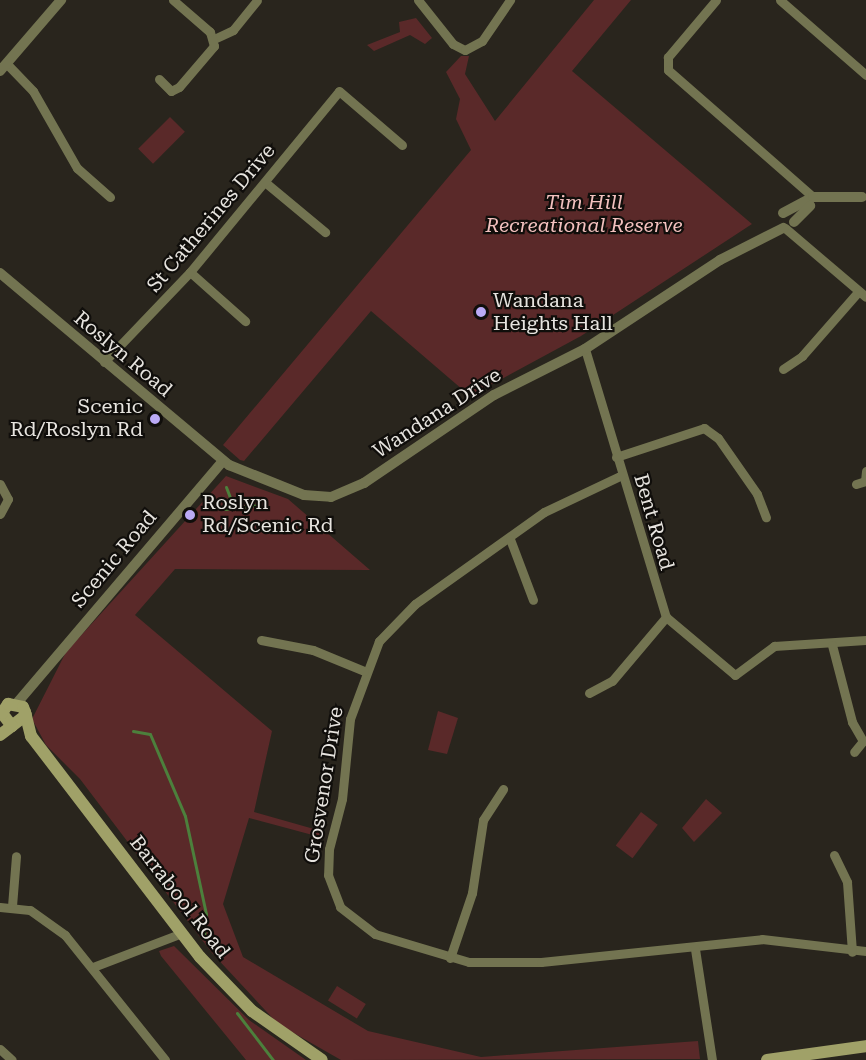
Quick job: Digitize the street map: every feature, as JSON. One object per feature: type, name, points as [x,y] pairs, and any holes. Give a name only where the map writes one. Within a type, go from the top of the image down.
[{"type":"main road","points":[[0,695],[20,708]]},
{"type":"main road","points":[[1,714],[20,708]]},
{"type":"main road","points":[[0,735],[14,726],[20,708]]},
{"type":"main road","name":"Barrabool Road","points":[[20,708],[30,734],[182,933],[252,1011],[322,1060]]},
{"type":"main road","name":"Barrabool Road","points":[[1,714],[14,726],[30,734]]},
{"type":"main road","points":[[767,1060],[866,1046]]},
{"type":"street","points":[[61,0],[3,67],[33,91],[70,159],[110,197]]},
{"type":"street","points":[[173,0],[214,39]]},
{"type":"street","points":[[159,79],[173,94],[201,67],[214,39],[233,30],[257,0]]},
{"type":"street","points":[[418,0],[453,44],[465,50],[483,41],[510,0]]},
{"type":"street","points":[[716,0],[668,57],[668,70],[788,174],[810,201],[864,197]]},
{"type":"street","points":[[780,0],[866,75]]},
{"type":"street","name":"St Catherines Drive","points":[[104,362],[190,272],[266,183],[339,91],[402,145]]},
{"type":"street","points":[[266,183],[325,232]]},
{"type":"street","name":"Wandana Drive","points":[[223,461],[304,495],[345,493],[494,394],[585,349],[720,260],[782,214],[810,201]]},
{"type":"street","name":"Wandana Drive","points":[[720,260],[789,225],[810,201]]},
{"type":"street","points":[[782,214],[808,247],[863,294],[802,356],[783,369]]},
{"type":"street","points":[[190,272],[246,321]]},
{"type":"street","name":"Roslyn Road","points":[[0,273],[223,461]]},
{"type":"street","name":"Bent Road","points":[[585,349],[666,617]]},
{"type":"street","points":[[616,457],[704,428],[718,438],[757,494],[766,517]]},
{"type":"street","name":"Scenic Road","points":[[20,708],[34,682],[223,461]]},
{"type":"street","name":"Grosvenor Drive","points":[[622,475],[557,504],[400,617],[364,671],[347,737],[328,875],[340,907],[359,926],[450,958],[525,963],[695,949],[762,939],[852,952],[866,951]]},
{"type":"street","points":[[0,484],[8,497],[0,514]]},
{"type":"street","points":[[510,539],[533,600]]},
{"type":"street","points":[[589,693],[612,681],[666,617],[735,675],[774,646],[832,645],[866,640]]},
{"type":"street","points":[[261,640],[313,650],[364,671]]},
{"type":"street","points":[[832,645],[849,715],[865,742],[854,752]]},
{"type":"street","points":[[450,958],[472,893],[483,820],[503,789]]},
{"type":"street","points":[[834,855],[847,882],[852,952]]},
{"type":"street","points":[[12,906],[16,856]]},
{"type":"street","points":[[0,907],[12,906],[47,920],[93,967],[165,1060]]},
{"type":"street","points":[[93,967],[182,933]]},
{"type":"street","points":[[695,949],[712,1060]]},
{"type":"street","points":[[0,1049],[12,1060]]},
{"type":"green space","name":"Tim Hill Recreational Reserve","points":[[594,0],[631,0],[572,71],[752,224],[581,336],[470,396],[371,311],[244,461],[240,460],[223,445],[471,150],[456,119],[460,99],[446,72],[461,56],[469,56],[465,74],[495,121]]},
{"type":"green space","points":[[416,18],[432,38],[425,44],[410,35],[374,51],[367,45],[400,32],[399,22]]},
{"type":"green space","points":[[170,117],[185,132],[153,164],[138,149]]},
{"type":"green space","points":[[226,476],[288,499],[370,570],[175,569],[135,615],[272,731],[254,812],[321,831],[320,837],[249,818],[223,904],[243,957],[368,1031],[481,1057],[698,1041],[700,1059],[341,1060],[278,1024],[212,953],[80,779],[46,745],[32,719],[66,652]]},
{"type":"green space","points":[[438,711],[458,718],[447,754],[428,750]]},
{"type":"green space","points":[[706,799],[722,813],[694,842],[682,828]]},
{"type":"green space","points":[[641,812],[658,825],[632,858],[616,846]]},
{"type":"green space","points":[[174,946],[249,1020],[306,1060],[246,1060],[161,956],[159,951]]},
{"type":"green space","points":[[337,986],[366,1004],[357,1018],[328,1000]]},
{"type":"waterway","points":[[226,487],[234,508],[260,505]]},
{"type":"waterway","points":[[225,509],[234,508]]},
{"type":"waterway","points":[[133,731],[150,734],[185,816],[206,914],[204,936]]},
{"type":"waterway","points":[[237,1013],[273,1060]]},
{"type":"place","name":"Wandana Heights Hall","points":[[481,312]]},
{"type":"place","name":"Scenic Rd/Roslyn Rd","points":[[155,419]]},
{"type":"place","name":"Roslyn Rd/Scenic Rd","points":[[190,515]]}]
